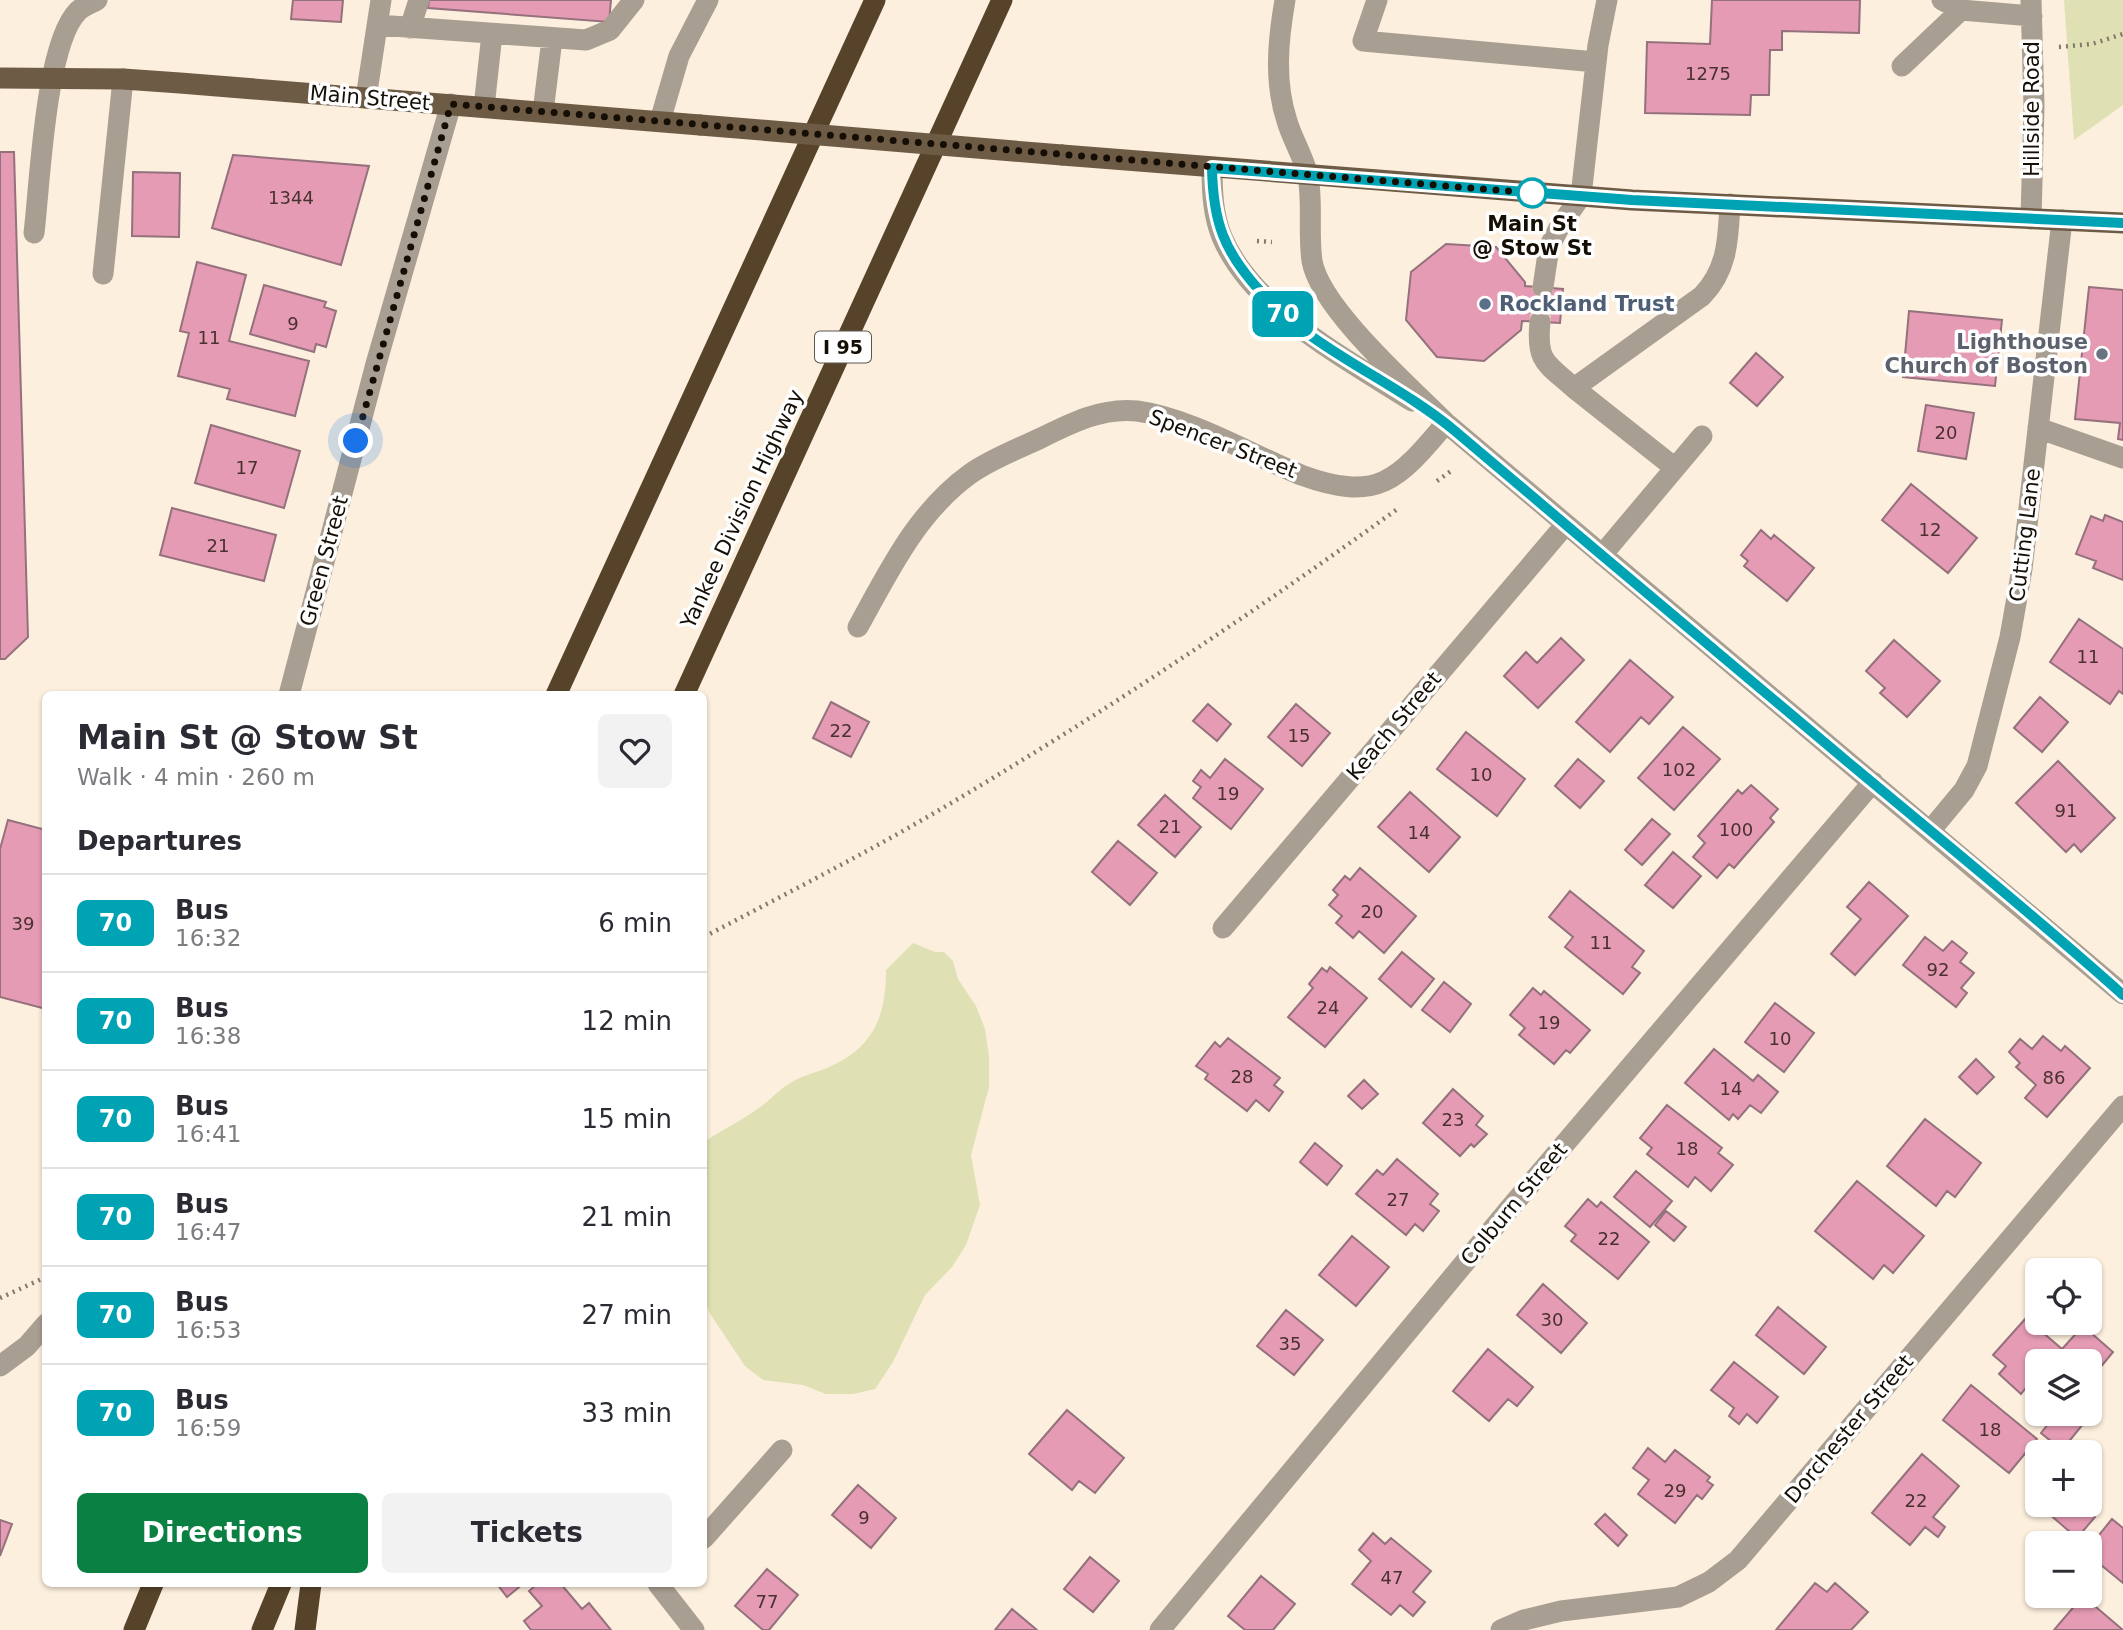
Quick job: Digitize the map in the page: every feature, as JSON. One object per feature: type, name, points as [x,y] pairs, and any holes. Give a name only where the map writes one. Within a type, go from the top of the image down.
[{"type":"highway","points":[[558,691],[875,0]]},
{"type":"highway","name":"Yankee Division Highway","points":[[686,691],[1002,0]]},
{"type":"highway","points":[[134,1630],[152,1587]]},
{"type":"highway","points":[[262,1630],[280,1587]]},
{"type":"highway","points":[[305,1630],[311,1587]]},
{"type":"main road","name":"Main Street","points":[[0,78],[123,79],[1581,196],[2123,223]]},
{"type":"street","points":[[34,233],[51,78],[63,38],[78,11],[97,0]]},
{"type":"street","points":[[366,98],[381,0]]},
{"type":"street","points":[[410,28],[419,0]]},
{"type":"street","points":[[378,25],[586,40],[604,35],[617,24],[634,0]]},
{"type":"street","points":[[660,121],[679,56],[708,0]]},
{"type":"street","points":[[1285,0],[1279,88],[1286,120],[1308,175],[1312,259],[1321,287],[1332,304],[1360,337],[1446,424],[2123,995]]},
{"type":"street","points":[[1377,0],[1363,41],[1596,62]]},
{"type":"street","points":[[1543,287],[1547,254],[1553,239],[1581,196],[1596,62],[1607,0]]},
{"type":"street","points":[[1902,66],[1951,5],[2031,8]]},
{"type":"street","name":"Hillside Road","points":[[2031,8],[2034,106],[2031,219]]},
{"type":"street","points":[[484,107],[492,34]]},
{"type":"street","points":[[543,112],[552,39]]},
{"type":"street","points":[[103,274],[123,79]]},
{"type":"street","name":"Green Street","points":[[290,691],[376,365],[451,104]]},
{"type":"street","points":[[1212,168],[1212,193],[1221,236],[1231,255],[1262,293],[1313,337],[1446,424]]},
{"type":"street","points":[[1574,388],[1712,286],[1724,265],[1730,204]]},
{"type":"street","name":"Cutting Lane","points":[[1930,831],[1964,790],[1977,766],[2014,620],[2062,220]]},
{"type":"street","points":[[1540,322],[1538,340],[1541,356],[1574,388],[1675,468]]},
{"type":"street","name":"Spencer Street","points":[[858,627],[917,526],[949,491],[972,472],[1086,418],[1119,410],[1161,415],[1301,475],[1351,488],[1383,484],[1410,464],[1446,424]]},
{"type":"street","points":[[2038,428],[2123,458]]},
{"type":"street","points":[[1602,555],[1702,436]]},
{"type":"street","name":"Keach Street","points":[[1223,928],[1566,524]]},
{"type":"street","name":"Colburn Street","points":[[1160,1630],[1510,1208],[1873,782]]},
{"type":"street","name":"Dorchester Street","points":[[1501,1630],[1524,1620],[1561,1611],[1678,1597],[1709,1582],[1738,1560],[2123,1106]]},
{"type":"street","points":[[0,1366],[27,1346],[42,1329]]},
{"type":"street","points":[[707,1535],[782,1450]]},
{"type":"street","points":[[662,1587],[694,1630]]},
{"type":"path","points":[[2092,44],[2123,34]]},
{"type":"path","points":[[1253,240],[1272,242]]},
{"type":"path","points":[[1430,486],[1451,471]]},
{"type":"path","points":[[707,935],[888,839],[1033,753],[1192,651],[1399,508]]},
{"type":"path","points":[[0,1298],[42,1279]]},
{"type":"green space","points":[[2064,0],[2123,0],[2123,105],[2074,140]]},
{"type":"green space","points":[[913,943],[935,952],[944,952],[953,961],[958,979],[976,1006],[985,1029],[989,1056],[989,1087],[971,1155],[980,1205],[966,1245],[952,1267],[925,1295],[893,1362],[875,1389],[853,1394],[826,1394],[803,1385],[763,1380],[745,1366],[709,1312],[707,1140],[756,1110],[788,1084],[827,1068],[856,1051],[874,1030],[879,1017],[886,970]]},
{"type":"building","points":[[293,0],[343,0],[341,22],[291,19]]},
{"type":"building","points":[[429,0],[611,0],[609,22],[428,8]]},
{"type":"building","points":[[1712,0],[1860,0],[1859,33],[1782,31],[1782,50],[1770,50],[1769,95],[1751,95],[1750,115],[1645,113],[1647,42],[1710,44]]},
{"type":"building","points":[[0,152],[14,152],[28,637],[5,659],[0,659]]},
{"type":"building","points":[[233,155],[369,166],[341,265],[212,228]]},
{"type":"building","points":[[133,172],[180,173],[179,237],[132,236]]},
{"type":"building","name":"Rockland Trust","points":[[1446,244],[1496,247],[1525,282],[1525,286],[1563,289],[1560,323],[1522,321],[1521,330],[1484,361],[1437,357],[1406,320],[1411,272]]},
{"type":"building","points":[[197,262],[246,275],[229,341],[309,361],[295,416],[227,399],[230,389],[178,376],[189,333],[180,331]]},
{"type":"building","points":[[264,285],[326,302],[324,307],[336,311],[326,347],[316,344],[314,352],[250,334]]},
{"type":"building","name":"Lighthouse Church of Boston","points":[[2089,287],[2123,290],[2123,440],[2118,439],[2120,423],[2075,419]]},
{"type":"building","points":[[1909,311],[2002,320],[1995,386],[1903,377]]},
{"type":"building","points":[[1756,353],[1783,377],[1757,406],[1730,383]]},
{"type":"building","points":[[1926,405],[1974,413],[1966,459],[1918,451]]},
{"type":"building","points":[[211,425],[300,451],[284,508],[195,483]]},
{"type":"building","points":[[1911,484],[1977,538],[1948,573],[1882,520]]},
{"type":"building","points":[[172,508],[276,535],[264,581],[160,555]]},
{"type":"building","points":[[2105,515],[2123,522],[2123,580],[2093,568],[2096,561],[2076,554],[2091,516],[2103,521]]},
{"type":"building","points":[[1761,530],[1771,539],[1774,535],[1814,568],[1787,601],[1744,566],[1748,561],[1741,555]]},
{"type":"building","points":[[2079,619],[2123,649],[2123,694],[2119,691],[2110,704],[2050,662]]},
{"type":"building","points":[[1561,638],[1584,660],[1538,708],[1504,676],[1526,652],[1537,663]]},
{"type":"building","points":[[1894,640],[1940,681],[1907,717],[1880,693],[1885,688],[1866,671]]},
{"type":"building","points":[[1630,660],[1673,697],[1649,724],[1641,717],[1610,752],[1576,722]]},
{"type":"building","points":[[2040,697],[2068,722],[2042,752],[2014,728]]},
{"type":"building","points":[[831,702],[869,722],[851,757],[813,738]]},
{"type":"building","points":[[1208,704],[1231,724],[1217,741],[1193,721]]},
{"type":"building","points":[[1296,704],[1330,733],[1302,766],[1268,737]]},
{"type":"building","points":[[1683,727],[1720,759],[1674,810],[1638,778]]},
{"type":"building","points":[[1466,732],[1525,779],[1497,816],[1437,769]]},
{"type":"building","points":[[1225,759],[1263,789],[1231,829],[1193,798],[1201,787],[1193,781],[1201,770],[1210,778]]},
{"type":"building","points":[[1578,759],[1604,781],[1580,808],[1555,786]]},
{"type":"building","points":[[2058,761],[2115,818],[2081,852],[2074,844],[2066,852],[2016,803]]},
{"type":"building","points":[[1751,785],[1778,809],[1770,818],[1774,822],[1734,868],[1729,864],[1717,878],[1693,857],[1705,843],[1698,836],[1738,790],[1742,794]]},
{"type":"building","points":[[1410,792],[1460,837],[1429,872],[1378,827]]},
{"type":"building","points":[[1165,795],[1201,827],[1175,857],[1138,825]]},
{"type":"building","points":[[1652,819],[1670,834],[1642,865],[1625,850]]},
{"type":"building","points":[[8,820],[42,829],[42,1008],[0,997],[0,849]]},
{"type":"building","points":[[1118,841],[1157,873],[1130,905],[1092,872]]},
{"type":"building","points":[[1673,852],[1701,876],[1673,908],[1645,885]]},
{"type":"building","points":[[1360,868],[1416,916],[1384,953],[1359,931],[1353,938],[1336,923],[1342,916],[1329,905],[1338,895],[1333,890],[1345,876],[1350,880]]},
{"type":"building","points":[[1869,882],[1908,916],[1855,975],[1831,954],[1861,919],[1847,907]]},
{"type":"building","points":[[1570,891],[1644,951],[1632,967],[1640,973],[1623,994],[1565,947],[1573,937],[1549,917]]},
{"type":"building","points":[[1925,937],[1943,951],[1952,941],[1967,953],[1960,962],[1974,973],[1961,988],[1967,993],[1956,1007],[1903,965]]},
{"type":"building","points":[[1402,952],[1434,979],[1411,1007],[1379,979]]},
{"type":"building","points":[[1330,967],[1367,998],[1325,1047],[1288,1017],[1313,988],[1309,984],[1322,968],[1327,972]]},
{"type":"building","points":[[1444,982],[1471,1004],[1450,1032],[1422,1010]]},
{"type":"building","points":[[1533,988],[1541,995],[1544,991],[1590,1030],[1570,1053],[1566,1050],[1554,1064],[1519,1035],[1525,1028],[1510,1015]]},
{"type":"building","points":[[1775,1003],[1814,1033],[1784,1072],[1745,1042]]},
{"type":"building","points":[[2043,1036],[2061,1051],[2065,1046],[2090,1068],[2047,1117],[2025,1098],[2036,1085],[2016,1067],[2020,1063],[2009,1052],[2020,1039],[2032,1049]]},
{"type":"building","points":[[1228,1038],[1280,1078],[1274,1085],[1283,1092],[1269,1111],[1256,1100],[1247,1111],[1205,1079],[1208,1074],[1196,1066],[1215,1042],[1220,1047]]},
{"type":"building","points":[[1714,1049],[1753,1081],[1758,1075],[1778,1092],[1761,1113],[1750,1105],[1738,1119],[1733,1114],[1729,1120],[1685,1083]]},
{"type":"building","points":[[1976,1059],[1994,1077],[1977,1094],[1959,1077]]},
{"type":"building","points":[[1364,1080],[1378,1094],[1362,1109],[1348,1096]]},
{"type":"building","points":[[1453,1089],[1483,1116],[1476,1125],[1487,1134],[1474,1147],[1471,1144],[1460,1156],[1423,1123]]},
{"type":"building","points":[[1667,1105],[1722,1148],[1718,1153],[1733,1165],[1711,1191],[1695,1177],[1688,1187],[1647,1154],[1652,1148],[1640,1138]]},
{"type":"building","points":[[1925,1119],[1981,1163],[1955,1197],[1947,1191],[1936,1206],[1887,1166]]},
{"type":"building","points":[[1315,1143],[1342,1166],[1327,1185],[1300,1162]]},
{"type":"building","points":[[1397,1159],[1438,1194],[1430,1204],[1439,1211],[1423,1231],[1415,1224],[1406,1235],[1356,1194],[1377,1170],[1383,1175]]},
{"type":"building","points":[[1636,1171],[1672,1201],[1650,1227],[1614,1197]]},
{"type":"building","points":[[1857,1181],[1924,1236],[1893,1273],[1884,1265],[1873,1279],[1815,1231]]},
{"type":"building","points":[[1588,1199],[1597,1207],[1601,1202],[1649,1242],[1618,1279],[1571,1241],[1576,1235],[1565,1226]]},
{"type":"building","points":[[1666,1211],[1686,1227],[1674,1241],[1655,1225]]},
{"type":"building","points":[[1352,1236],[1389,1267],[1356,1306],[1319,1275]]},
{"type":"building","points":[[1543,1284],[1587,1323],[1561,1353],[1517,1315]]},
{"type":"building","points":[[1778,1307],[1826,1347],[1804,1374],[1756,1335]]},
{"type":"building","points":[[1286,1310],[1323,1340],[1294,1375],[1257,1346]]},
{"type":"building","points":[[2025,1319],[2025,1335],[2046,1335],[2062,1349],[2025,1349],[2025,1389],[2021,1394],[1999,1374],[2006,1366],[1993,1355]]},
{"type":"building","points":[[2075,1335],[2093,1335],[2113,1352],[2102,1365],[2102,1349],[2062,1349]]},
{"type":"building","points":[[1488,1349],[1533,1387],[1517,1406],[1508,1399],[1489,1421],[1453,1391]]},
{"type":"building","points":[[1734,1362],[1778,1397],[1757,1423],[1747,1414],[1739,1424],[1729,1416],[1734,1408],[1711,1390]]},
{"type":"building","points":[[1971,1385],[2037,1439],[2025,1440],[2025,1454],[2009,1473],[1943,1420]]},
{"type":"building","points":[[1067,1410],[1124,1458],[1095,1493],[1079,1481],[1072,1490],[1029,1454]]},
{"type":"building","points":[[2047,1426],[2081,1426],[2070,1440],[2050,1440],[2041,1433]]},
{"type":"building","points":[[1648,1448],[1665,1462],[1675,1450],[1710,1477],[1707,1481],[1713,1485],[1702,1499],[1697,1495],[1675,1523],[1638,1494],[1649,1480],[1633,1468]]},
{"type":"building","points":[[1922,1454],[1959,1486],[1933,1517],[1945,1527],[1938,1537],[1925,1527],[1910,1545],[1872,1513]]},
{"type":"building","points":[[858,1485],[896,1518],[871,1548],[832,1515]]},
{"type":"building","points":[[1605,1514],[1627,1535],[1618,1546],[1595,1524]]},
{"type":"building","points":[[2053,1517],[2095,1517],[2083,1531],[2069,1531]]},
{"type":"building","points":[[2112,1519],[2123,1528],[2123,1583],[2102,1566],[2102,1531]]},
{"type":"building","points":[[0,1520],[12,1524],[0,1556]]},
{"type":"building","points":[[1373,1533],[1385,1544],[1391,1538],[1431,1571],[1413,1592],[1425,1602],[1413,1616],[1400,1605],[1391,1615],[1352,1584],[1371,1561],[1359,1550]]},
{"type":"building","points":[[1090,1557],[1119,1581],[1093,1612],[1064,1589]]},
{"type":"building","points":[[767,1569],[798,1595],[769,1630],[763,1630],[735,1606]]},
{"type":"building","points":[[1261,1576],[1295,1604],[1273,1630],[1245,1630],[1228,1616]]},
{"type":"building","points":[[1815,1583],[1827,1592],[1835,1583],[1868,1612],[1851,1630],[1776,1630]]},
{"type":"building","points":[[499,1587],[519,1587],[507,1597]]},
{"type":"building","points":[[534,1587],[564,1587],[582,1609],[589,1603],[611,1630],[531,1630],[524,1621],[542,1606],[529,1591]]},
{"type":"building","points":[[2073,1608],[2097,1608],[2123,1630],[2054,1630]]},
{"type":"building","points":[[1012,1609],[1037,1630],[995,1630]]},
{"type":"tunnel","points":[[1540,322],[1543,287]]},
{"type":"bus line","name":"70","points":[[2123,223],[1632,200],[1212,168],[1212,193],[1221,236],[1243,272],[1283,314],[1313,337],[1446,424],[2123,995]]},
{"type":"place","name":"Main St @ Stow St","points":[[1532,193]]},
{"type":"place","name":"Rockland Trust","points":[[1485,304]]},
{"type":"place","name":"Lighthouse Church of Boston","points":[[2102,354]]},
{"type":"route","points":[[356,441],[451,104],[1532,193]]}]
